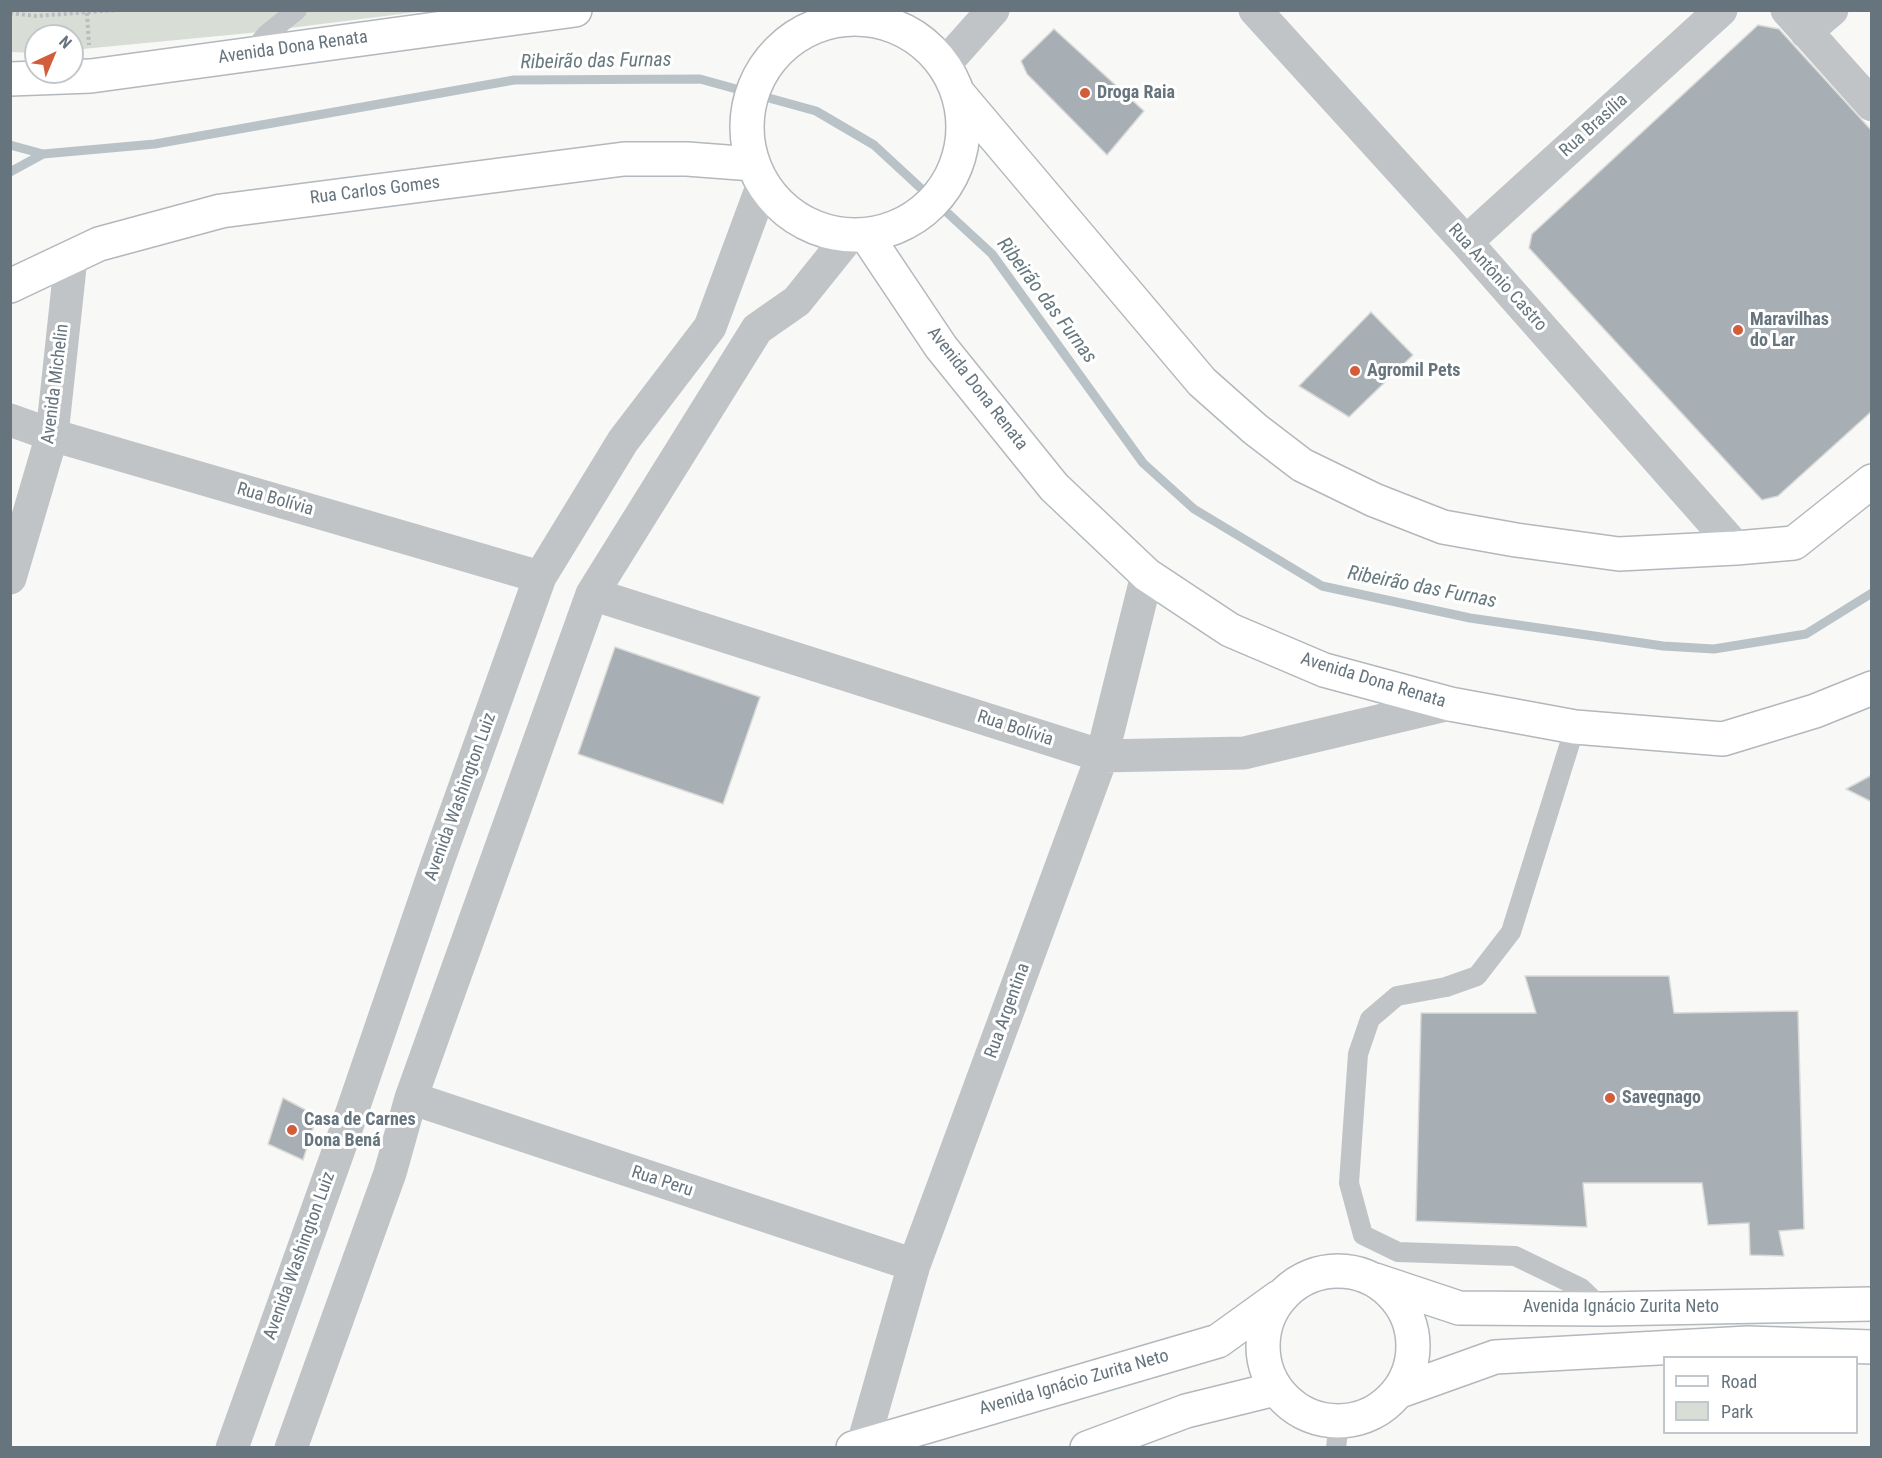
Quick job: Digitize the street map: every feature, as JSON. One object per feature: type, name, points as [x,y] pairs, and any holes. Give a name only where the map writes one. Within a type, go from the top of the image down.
[{"type":"main road","name":"Avenida Dona Renata","points":[[10,79],[91,76],[575,10]]},
{"type":"main road","points":[[793,10],[870,20],[899,28],[923,44],[1202,382],[1254,429],[1302,465],[1374,500],[1443,527],[1619,554],[1794,543],[1872,481]]},
{"type":"main road","points":[[853,17],[798,35],[770,59],[753,92],[747,128],[758,174],[786,210],[816,228],[858,235],[898,227],[926,210],[947,186],[960,156],[963,124],[951,79]]},
{"type":"main road","name":"Rua Carlos Gomes","points":[[10,286],[99,244],[221,211],[624,159],[687,159],[758,174]]},
{"type":"main road","name":"Avenida Dona Renata","points":[[858,235],[941,347],[1054,487],[1147,575],[1230,630],[1324,670],[1450,704],[1575,727],[1723,738],[1815,711],[1872,688]]},
{"type":"main road","points":[[1327,1271],[1351,1272],[1375,1280],[1395,1297],[1408,1318],[1414,1343],[1411,1368],[1400,1391],[1385,1406],[1338,1435],[1314,1418],[1292,1407],[1275,1389],[1264,1365],[1262,1340],[1269,1316],[1283,1294],[1303,1279],[1327,1271]]},
{"type":"main road","name":"Avenida Ignácio Zurita Neto","points":[[1375,1280],[1459,1308],[1603,1309],[1872,1304]]},
{"type":"main road","name":"Avenida Ignácio Zurita Neto","points":[[858,1446],[1218,1341],[1283,1294]]},
{"type":"main road","name":"Avenida Ignácio Zurita Neto","points":[[1400,1391],[1495,1357],[1748,1343],[1872,1347]]},
{"type":"main road","points":[[1087,1448],[1186,1411],[1275,1389]]},
{"type":"street","points":[[951,79],[993,10]]},
{"type":"street","name":"Rua Antônio Castro","points":[[1256,10],[1466,242],[1736,548]]},
{"type":"street","name":"Rua Brasília","points":[[1466,242],[1721,10]]},
{"type":"street","points":[[1832,10],[1797,21],[1872,105]]},
{"type":"street","name":"Avenida Washington Luiz","points":[[232,1448],[540,578],[623,441],[710,327],[758,174]]},
{"type":"street","points":[[291,1448],[390,1173],[411,1098],[592,594],[757,329],[797,301],[858,235]]},
{"type":"street","name":"Avenida Michelin","points":[[10,578],[52,435],[71,258]]},
{"type":"street","name":"Rua Bolívia","points":[[10,420],[52,435],[540,578]]},
{"type":"street","name":"Rua Argentina","points":[[858,1446],[914,1265],[1102,756],[1147,575]]},
{"type":"street","name":"Rua Bolívia","points":[[592,594],[1102,756],[1244,753],[1450,704]]},
{"type":"street","name":"Rua Peru","points":[[411,1098],[914,1265]]},
{"type":"lane","points":[[250,54],[267,34],[297,10]]},
{"type":"lane","points":[[1575,727],[1511,932],[1477,976],[1446,987],[1397,996],[1370,1019],[1358,1054],[1349,1183],[1363,1235],[1398,1252],[1515,1256],[1581,1288],[1603,1309]]},
{"type":"path","points":[[10,13],[36,16],[117,10]]},
{"type":"green space","points":[[10,11],[425,11],[250,33],[84,49],[84,24],[24,24],[24,53],[11,52]]},
{"type":"building","name":"Maravilhas do Lar","points":[[1758,25],[1779,29],[1872,131],[1872,411],[1778,496],[1762,500],[1529,248],[1532,234]]},
{"type":"building","name":"Droga Raia","points":[[1054,29],[1144,111],[1107,155],[1027,74],[1021,61]]},
{"type":"building","name":"Agromil Pets","points":[[1371,312],[1413,355],[1349,417],[1299,386]]},
{"type":"building","points":[[615,647],[760,697],[723,804],[578,754]]},
{"type":"building","points":[[1872,775],[1872,802],[1846,789]]},
{"type":"building","name":"Savegnago","points":[[1525,976],[1669,976],[1674,1013],[1798,1011],[1804,1229],[1779,1231],[1784,1256],[1750,1255],[1749,1223],[1708,1225],[1702,1183],[1583,1183],[1587,1227],[1416,1221],[1421,1013],[1536,1013]]},
{"type":"building","name":"Casa de Carnes Dona Bená","points":[[283,1098],[317,1116],[303,1160],[268,1144]]},
{"type":"waterway","name":"Ribeirão das Furnas","points":[[10,145],[43,154],[155,144],[514,80],[700,79],[816,111],[874,145],[992,254],[1143,463],[1194,509],[1322,586],[1470,618],[1663,646],[1714,649],[1806,634],[1872,593]]},
{"type":"waterway","name":"Ribeirão das Furnas","points":[[10,172],[43,154]]},
{"type":"place","name":"Droga Raia","points":[[1085,93]]},
{"type":"place","name":"Maravilhas do Lar","points":[[1738,330]]},
{"type":"place","name":"Agromil Pets","points":[[1355,371]]},
{"type":"place","name":"Savegnago","points":[[1610,1098]]},
{"type":"place","name":"Casa de Carnes Dona Bená","points":[[292,1130]]}]
